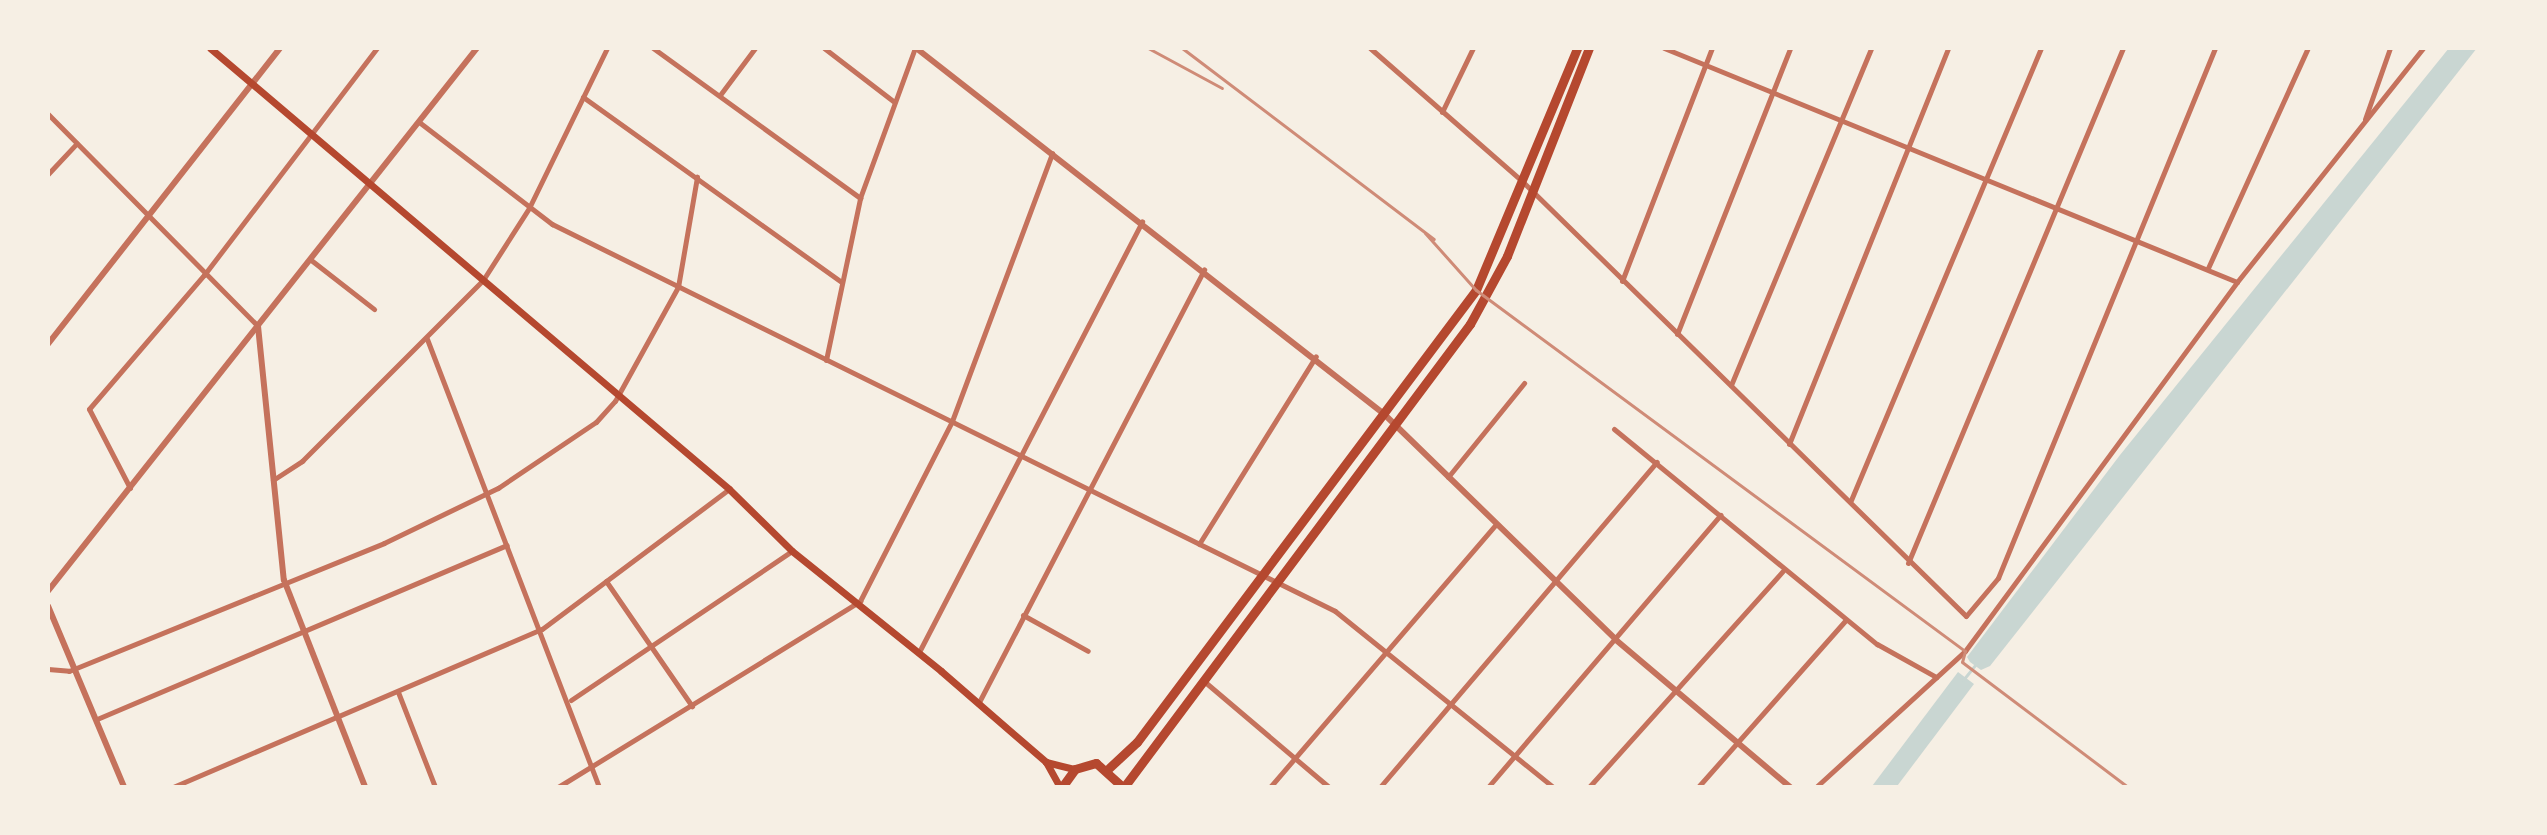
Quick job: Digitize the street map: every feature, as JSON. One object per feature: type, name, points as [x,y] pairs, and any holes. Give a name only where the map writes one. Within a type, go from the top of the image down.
[{"type":"highway","points":[[1109,768],[1123,787],[1205,682],[1269,580],[1384,414],[1476,290],[1577,48]]},
{"type":"highway","points":[[1061,787],[1075,769],[1109,768],[1137,742],[1396,426],[1470,324],[1532,195],[1589,48]]},
{"type":"main road","points":[[210,48],[618,393],[729,489],[792,551],[860,601],[1046,762],[1061,787]]},
{"type":"main road","points":[[1046,762],[1075,769]]},
{"type":"street","points":[[48,344],[280,48]]},
{"type":"street","points":[[130,488],[89,409],[204,275],[377,48]]},
{"type":"street","points":[[48,591],[477,48]]},
{"type":"street","points":[[272,481],[302,461],[483,280],[529,208],[607,48]]},
{"type":"street","points":[[653,48],[860,198]]},
{"type":"street","points":[[719,96],[755,48]]},
{"type":"street","points":[[824,48],[893,101]]},
{"type":"street","points":[[826,360],[860,198],[893,101],[916,48],[1316,356],[1384,414],[1616,640],[1679,690],[1790,787]]},
{"type":"street","points":[[1370,48],[1523,182],[1532,195],[1731,385],[1789,445],[1851,500],[1908,563],[1966,616],[1998,578],[2133,241],[2215,48]]},
{"type":"street","points":[[1442,112],[1473,48]]},
{"type":"street","points":[[1664,48],[1842,118],[1907,148],[2237,282]]},
{"type":"street","points":[[1622,281],[1712,48]]},
{"type":"street","points":[[1677,334],[1790,48]]},
{"type":"street","points":[[1731,385],[1871,48]]},
{"type":"street","points":[[1789,445],[1948,48]]},
{"type":"street","points":[[1851,500],[2041,48]]},
{"type":"street","points":[[1908,563],[2123,48]]},
{"type":"street","points":[[2208,268],[2308,48]]},
{"type":"street","points":[[2363,124],[2390,48]]},
{"type":"street","points":[[1816,787],[1965,651],[2237,282],[2423,48]]},
{"type":"street","points":[[583,97],[841,282]]},
{"type":"street","points":[[48,114],[150,212],[204,275],[258,326],[284,580],[365,787]]},
{"type":"street","points":[[419,122],[529,208],[678,287],[1199,544],[1387,647],[1553,787]]},
{"type":"street","points":[[48,174],[77,143]]},
{"type":"street","points":[[558,787],[860,601],[952,421],[1052,152]]},
{"type":"street","points":[[48,669],[77,667],[488,494],[596,422],[618,393],[678,287],[697,177]]},
{"type":"street","points":[[919,652],[1142,221]]},
{"type":"street","points":[[311,260],[374,309]]},
{"type":"street","points":[[978,704],[1204,269]]},
{"type":"street","points":[[427,339],[571,700],[599,787]]},
{"type":"street","points":[[1199,544],[1316,356]]},
{"type":"street","points":[[1447,478],[1524,383]]},
{"type":"street","points":[[1614,429],[1783,571],[1847,620],[1936,677]]},
{"type":"street","points":[[1380,787],[1557,584],[1657,462]]},
{"type":"street","points":[[173,787],[542,629],[729,489]]},
{"type":"street","points":[[1488,787],[1720,515]]},
{"type":"street","points":[[1270,787],[1387,647],[1495,525]]},
{"type":"street","points":[[97,719],[507,545]]},
{"type":"street","points":[[571,700],[792,551]]},
{"type":"street","points":[[1589,787],[1783,571]]},
{"type":"street","points":[[606,581],[648,647],[692,706]]},
{"type":"street","points":[[48,606],[77,667],[124,787]]},
{"type":"street","points":[[1023,615],[1088,651]]},
{"type":"street","points":[[1698,787],[1847,620]]},
{"type":"street","points":[[1205,682],[1329,787]]},
{"type":"street","points":[[398,692],[435,787]]},
{"type":"shaded area","points":[[2449,48],[2477,48],[1990,666],[1981,670],[1970,662],[1967,657],[2120,455]]},
{"type":"shaded area","points":[[1958,672],[1974,684],[1896,787],[1871,787]]},
{"type":"waterway","points":[[1963,680],[1976,664]]},
{"type":"railway","points":[[1148,48],[1222,88]]},
{"type":"railway","points":[[1182,48],[1434,239]]},
{"type":"railway","points":[[1425,233],[1476,290],[1965,651],[1962,662],[2128,787]]}]
